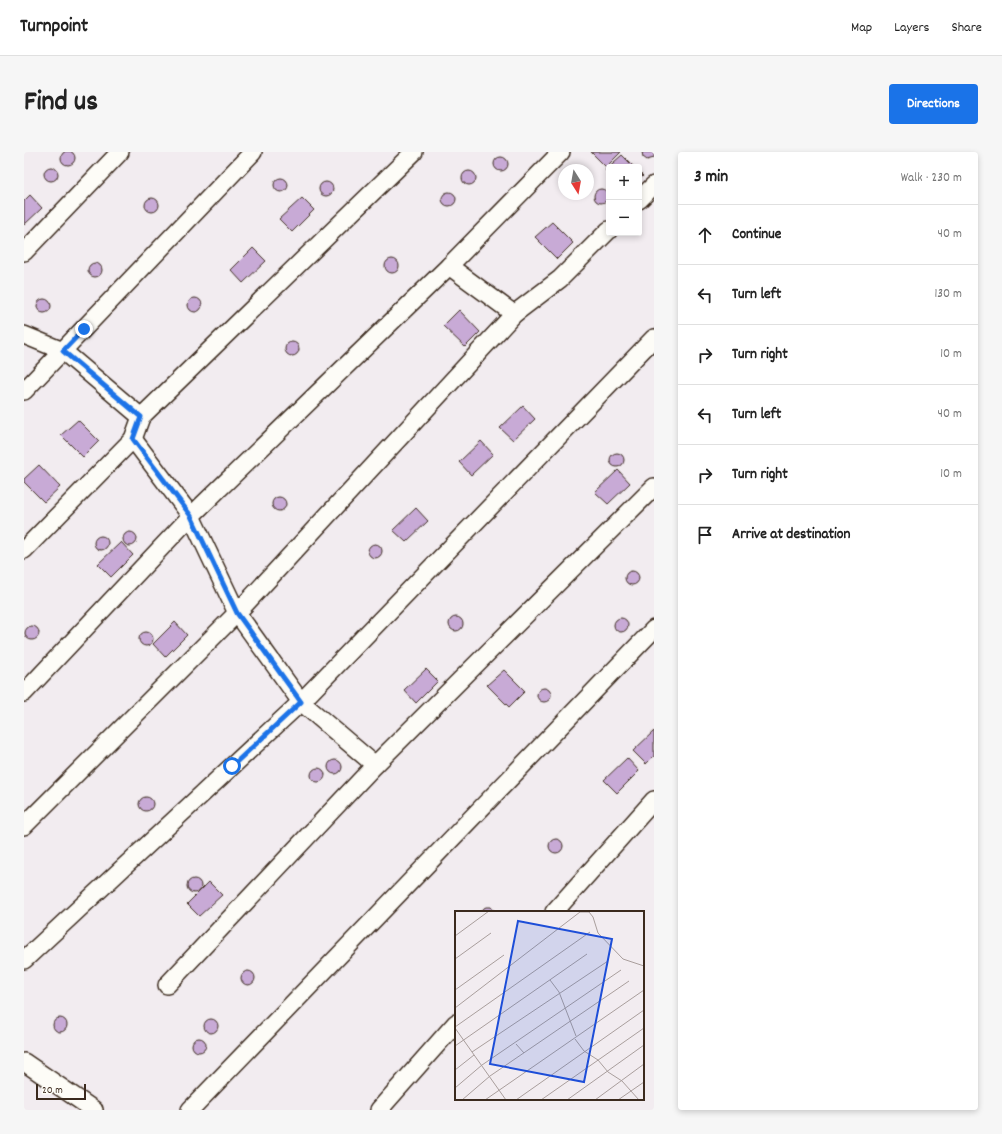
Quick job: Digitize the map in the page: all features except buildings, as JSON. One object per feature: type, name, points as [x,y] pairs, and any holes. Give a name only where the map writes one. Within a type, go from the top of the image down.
[{"type":"street","points":[[24,252],[120,152]]},
{"type":"street","points":[[24,391],[253,152]]},
{"type":"street","points":[[24,550],[133,439],[141,417],[414,152]]},
{"type":"street","points":[[24,693],[191,516],[449,266],[561,152]]},
{"type":"street","points":[[642,197],[654,185]]},
{"type":"street","points":[[24,826],[237,613],[514,314],[560,279],[606,233]]},
{"type":"street","points":[[449,266],[514,314]]},
{"type":"street","points":[[24,335],[63,351],[141,417]]},
{"type":"street","points":[[24,960],[301,702],[654,338]]},
{"type":"street","points":[[133,439],[191,516],[237,613],[301,702],[375,765]]},
{"type":"street","points":[[167,985],[375,765],[654,487]]},
{"type":"street","points":[[190,1110],[654,629]]},
{"type":"street","points":[[555,911],[654,800]]},
{"type":"street","points":[[379,1110],[455,1024]]},
{"type":"street","points":[[24,1062],[94,1110]]},
{"type":"route","points":[[84,329],[63,351],[141,417],[133,439],[191,516],[237,613],[301,702],[232,766]]}]
